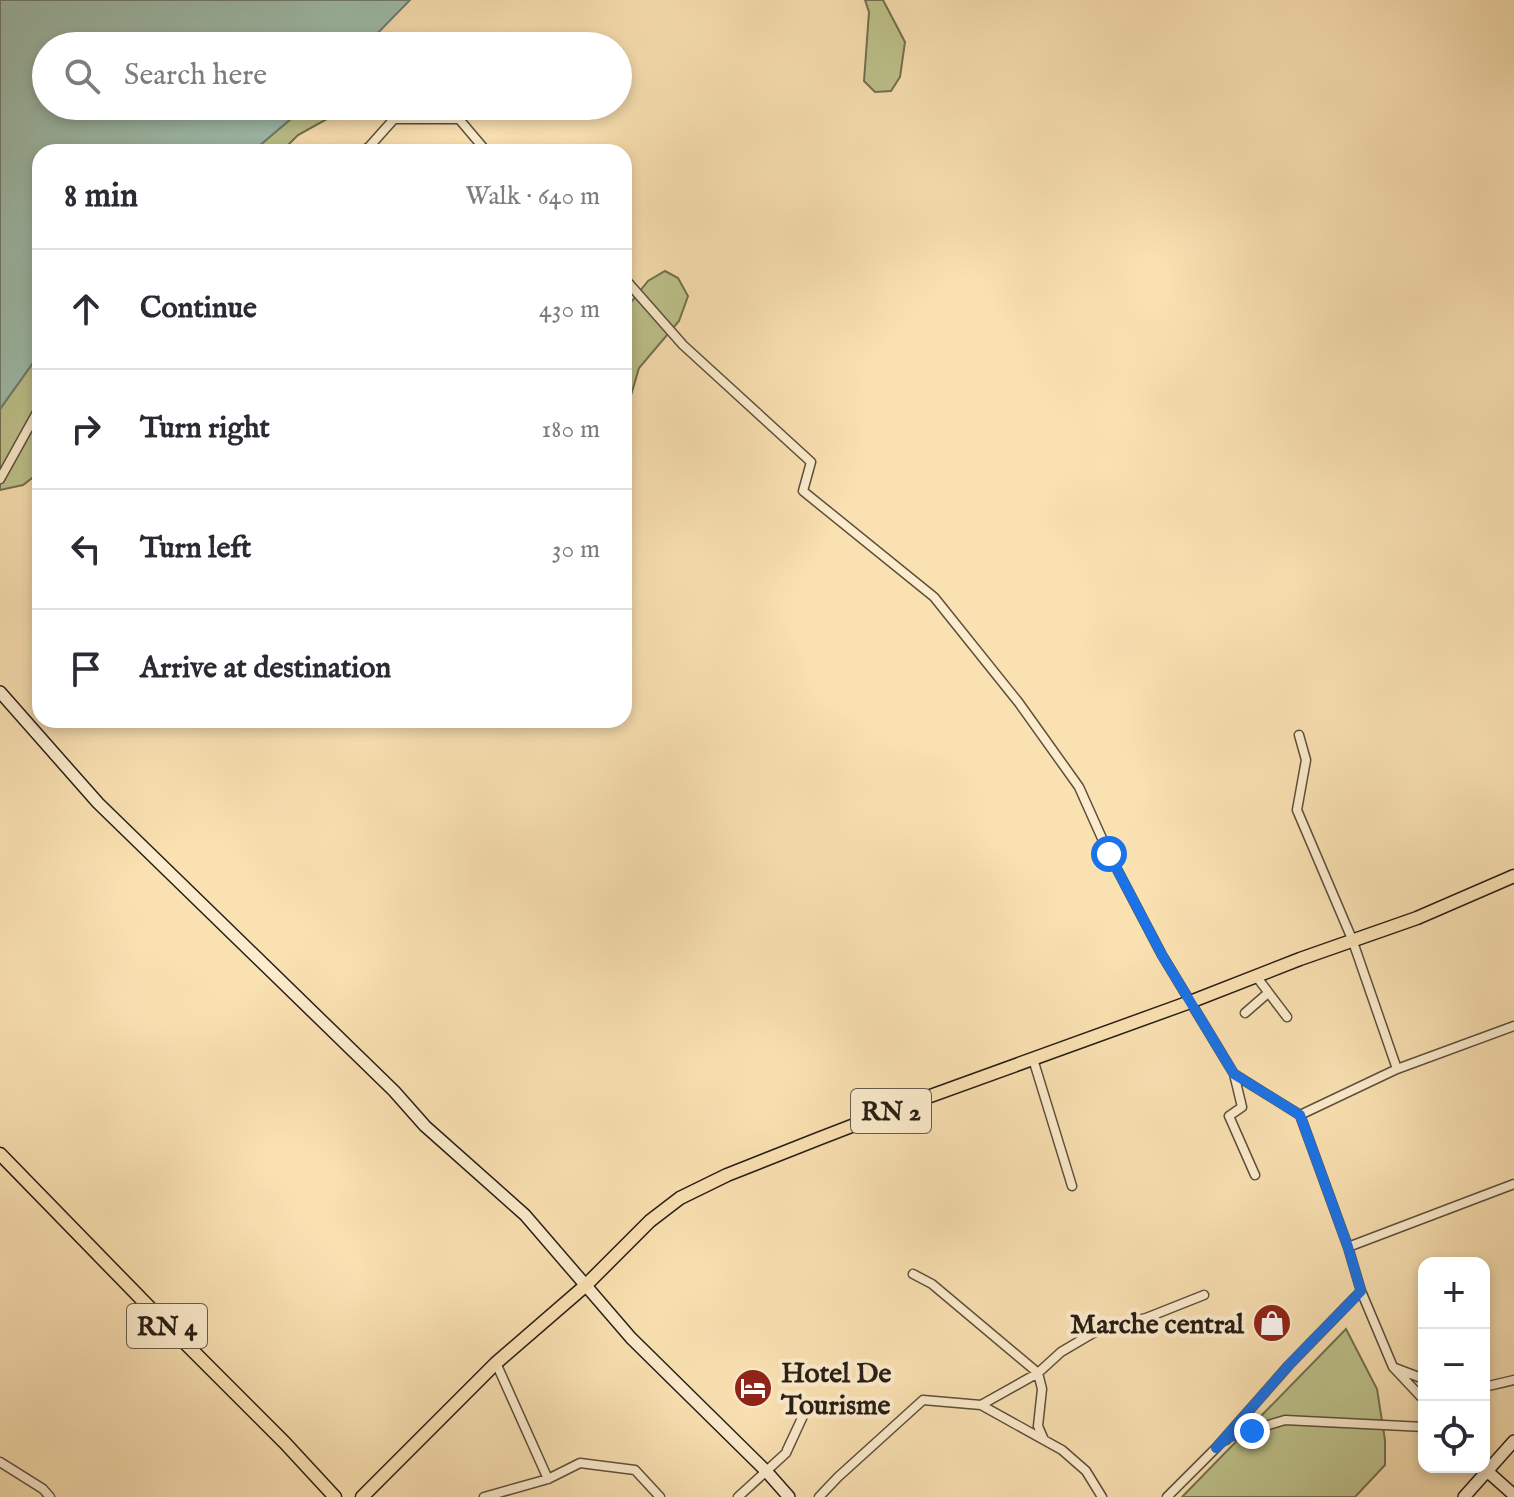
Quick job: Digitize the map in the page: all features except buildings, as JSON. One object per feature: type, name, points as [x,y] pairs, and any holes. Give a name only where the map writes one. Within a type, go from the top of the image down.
[{"type":"main road","name":"RN 2","points":[[362,1497],[496,1363],[585,1286],[650,1221],[680,1198],[727,1175],[818,1139],[1352,939],[1417,918],[1514,876]]},
{"type":"main road","name":"RN 4","points":[[0,1154],[335,1497]]},
{"type":"street","points":[[372,144],[393,120]]},
{"type":"street","points":[[460,120],[480,144]]},
{"type":"street","points":[[632,287],[683,345],[811,462],[803,491],[934,597],[1019,703],[1079,787],[1109,854],[1190,1002],[1234,1074],[1242,1107],[1229,1116],[1255,1175]]},
{"type":"street","points":[[0,479],[32,421]]},
{"type":"street","points":[[0,692],[98,803],[394,1091],[425,1126],[525,1215],[631,1338],[789,1497]]},
{"type":"street","points":[[1299,735],[1306,760],[1297,810],[1352,939],[1397,1069]]},
{"type":"street","points":[[1256,976],[1287,1017]]},
{"type":"street","points":[[1245,1013],[1268,993]]},
{"type":"street","points":[[1300,1115],[1397,1069],[1514,1026]]},
{"type":"street","points":[[1033,1059],[1072,1186]]},
{"type":"street","points":[[1234,1074],[1300,1115],[1361,1291],[1393,1367],[1418,1394]]},
{"type":"street","points":[[1348,1247],[1514,1184]]},
{"type":"street","points":[[913,1274],[932,1284],[1038,1373],[1042,1389],[1038,1426],[1044,1440]]},
{"type":"street","points":[[1167,1497],[1361,1291]]},
{"type":"street","points":[[981,1405],[1038,1373],[1061,1352],[1100,1329],[1146,1318],[1204,1295]]},
{"type":"street","points":[[496,1363],[548,1479]]},
{"type":"street","points":[[1393,1367],[1418,1377]]},
{"type":"street","points":[[1490,1386],[1514,1380]]},
{"type":"street","points":[[819,1497],[923,1400],[981,1405],[1062,1450],[1086,1471],[1102,1497]]},
{"type":"street","points":[[738,1497],[786,1453],[809,1403],[787,1450]]},
{"type":"street","points":[[1216,1448],[1229,1437],[1285,1420],[1418,1427]]},
{"type":"street","points":[[1490,1465],[1514,1441]]},
{"type":"street","points":[[0,1462],[43,1489],[50,1497]]},
{"type":"street","points":[[484,1497],[548,1479],[580,1463],[635,1470],[660,1497]]},
{"type":"street","points":[[1464,1497],[1483,1473]]},
{"type":"street","points":[[1490,1473],[1514,1495]]},
{"type":"green space","points":[[865,0],[883,0],[905,42],[900,77],[891,91],[875,92],[864,81],[869,12]]},
{"type":"green space","points":[[290,120],[325,120],[298,135],[289,144],[261,144]]},
{"type":"green space","points":[[665,271],[678,278],[688,296],[679,321],[639,368],[632,392],[632,301],[648,281]]},
{"type":"green space","points":[[32,364],[32,478],[23,485],[0,490],[0,409]]},
{"type":"green space","points":[[1346,1329],[1377,1389],[1385,1440],[1385,1465],[1355,1497],[1182,1497]]},
{"type":"shaded area","points":[[0,0],[410,0],[379,32],[32,32],[32,120],[290,120],[261,144],[32,144],[32,364],[0,409]]},
{"type":"place","name":"Marche central","points":[[1272,1323]]},
{"type":"place","name":"Hotel De Tourisme","points":[[753,1388]]},
{"type":"route","points":[[1109,854],[1162,955],[1234,1074],[1300,1115],[1361,1291],[1249,1408],[1216,1448],[1229,1437],[1252,1431]]}]
